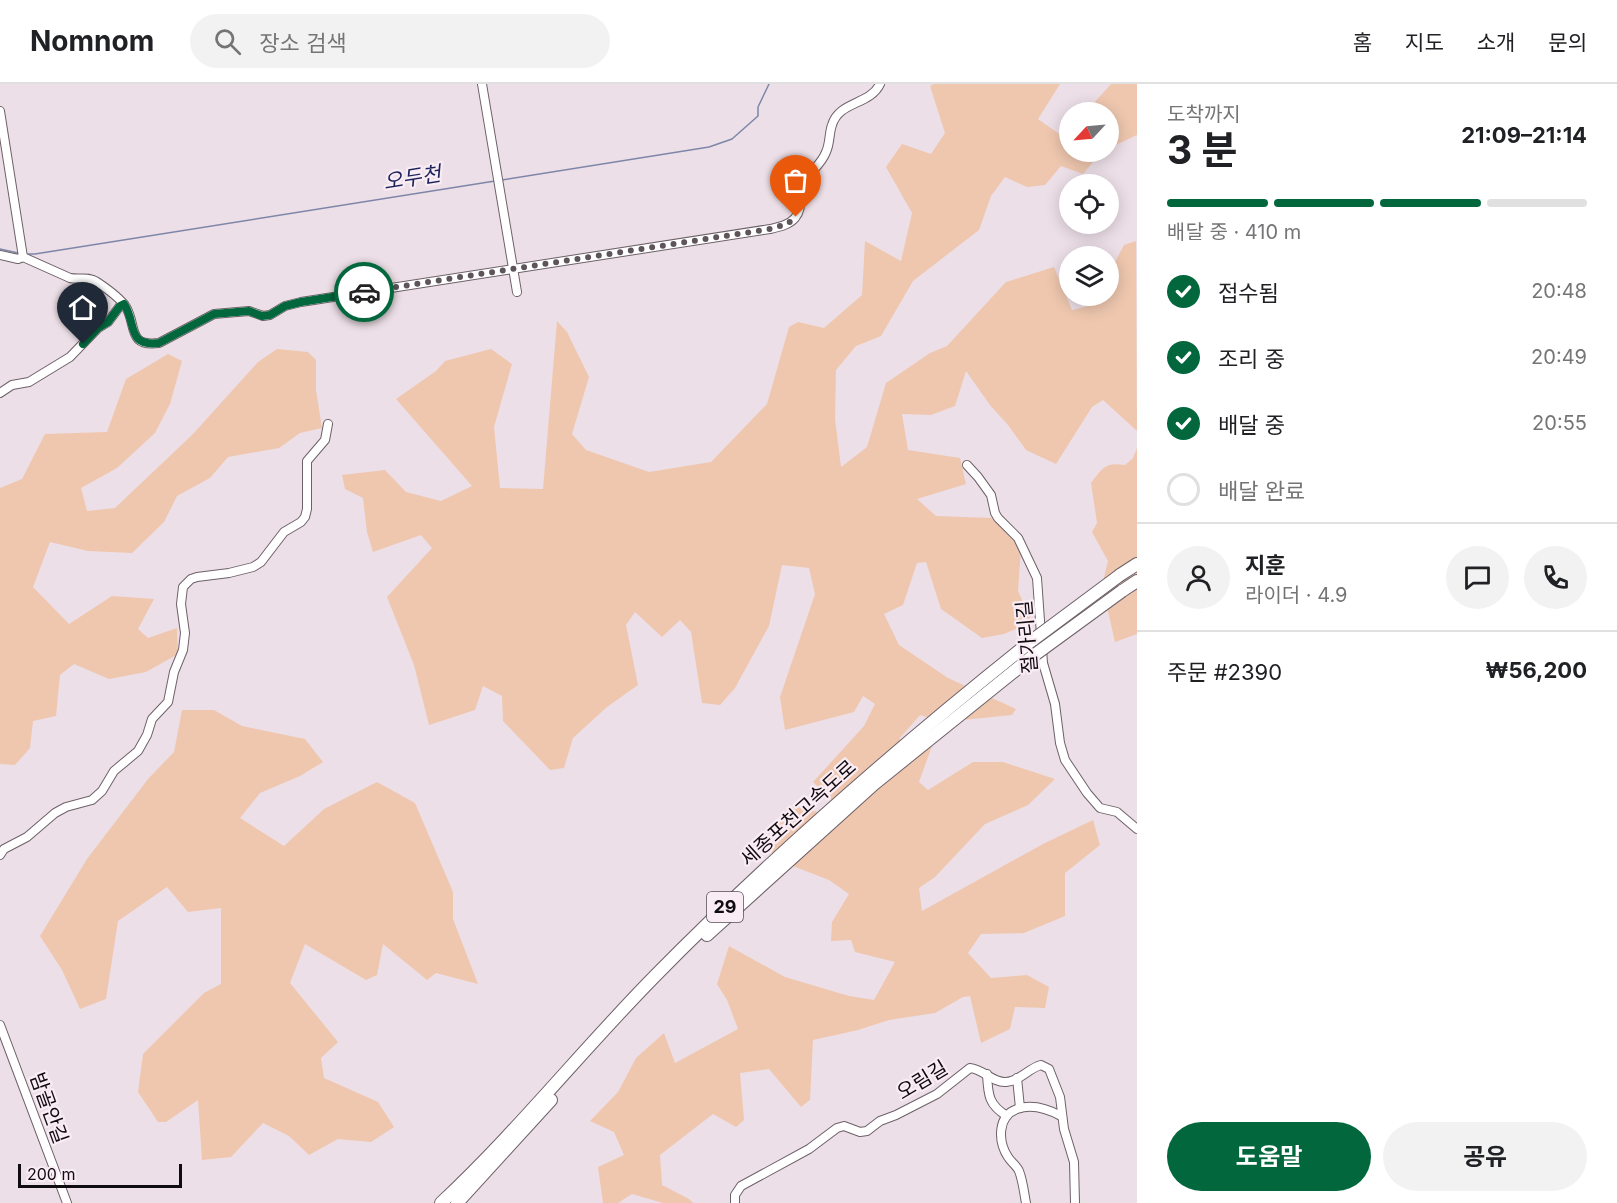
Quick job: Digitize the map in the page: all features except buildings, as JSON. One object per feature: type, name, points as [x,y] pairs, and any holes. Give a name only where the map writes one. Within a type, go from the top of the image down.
[{"type":"highway","name":"세종포천고속도로","points":[[441,1203],[490,1154],[656,975],[760,873],[911,739],[1034,639],[1137,564]]},
{"type":"highway","name":"세종포천고속도로","points":[[457,1203],[614,1030],[697,944],[874,784],[1033,656],[1137,581]]},
{"type":"street","points":[[482,84],[517,292]]},
{"type":"street","points":[[0,255],[23,257],[70,278],[88,278],[96,281],[124,304],[134,334],[140,342],[150,345],[159,343],[214,314],[249,311],[262,316],[270,315],[285,306],[301,302],[770,229],[787,224],[796,217],[801,207],[800,196],[807,176],[826,153],[832,124],[837,114],[851,104],[869,98],[880,84]]},
{"type":"street","points":[[0,111],[4,165],[23,257]]},
{"type":"street","points":[[0,393],[12,385],[29,382],[70,357],[124,304]]},
{"type":"street","points":[[0,855],[4,849],[27,837],[55,813],[66,807],[92,800],[102,791],[114,771],[138,751],[147,735],[152,718],[168,702],[174,672],[183,650],[185,633],[181,604],[183,588],[191,579],[197,577],[253,567],[261,562],[284,532],[301,522],[307,509],[307,461],[325,440],[328,424]]},
{"type":"street","name":"절가리길","points":[[967,465],[991,495],[998,518],[1018,538],[1037,578],[1043,663],[1055,704],[1060,743],[1065,760],[1100,808],[1117,812],[1137,829]]},
{"type":"street","name":"밤골안길","points":[[0,1025],[2,1036],[67,1203]]},
{"type":"street","points":[[1020,1108],[1017,1078],[1036,1066],[1045,1065],[1060,1097],[1061,1116],[1074,1162],[1075,1203]]},
{"type":"street","name":"오림길","points":[[735,1203],[735,1195],[741,1186],[808,1149],[831,1131],[844,1126],[864,1133],[880,1121],[937,1094],[970,1068],[1003,1082],[1017,1078]]},
{"type":"street","points":[[987,1074],[990,1097],[995,1110],[1007,1116]]},
{"type":"street","points":[[1026,1203],[1018,1170],[1008,1158],[1001,1139],[1001,1127],[1013,1110],[1020,1108],[1036,1107],[1061,1116]]},
{"type":"shaded area","points":[[934,84],[1060,84],[1038,119],[1059,134],[1059,162],[1093,162],[1083,174],[1061,166],[1045,185],[1027,187],[1005,177],[991,196],[979,230],[913,281],[881,336],[856,346],[836,370],[835,419],[841,467],[867,447],[886,383],[930,353],[947,346],[1006,282],[1054,267],[1059,279],[1059,306],[1070,306],[1072,310],[1088,306],[1119,306],[1119,254],[1124,245],[1136,241],[1137,431],[1103,400],[1092,407],[1056,464],[1026,450],[966,371],[955,406],[931,415],[902,414],[908,450],[960,458],[966,484],[917,499],[936,516],[992,518],[1021,549],[1018,591],[1032,622],[1004,634],[982,638],[941,609],[926,562],[917,563],[903,605],[884,614],[899,645],[948,678],[1016,709],[1012,715],[943,722],[920,715],[899,739],[932,746],[919,782],[928,790],[973,762],[1003,762],[1055,779],[1028,805],[985,824],[935,877],[919,888],[922,911],[1043,844],[1093,820],[1100,845],[1065,873],[1065,916],[1024,933],[981,934],[968,953],[991,978],[1027,975],[1049,987],[1045,1008],[1015,1007],[1010,1029],[981,1043],[970,996],[963,997],[935,1013],[889,1020],[813,1040],[810,1100],[801,1107],[769,1069],[740,1073],[744,1120],[736,1127],[713,1114],[660,1155],[662,1185],[693,1203],[663,1203],[632,1194],[618,1203],[603,1203],[598,1167],[624,1155],[614,1132],[590,1121],[618,1092],[636,1058],[664,1033],[675,1063],[738,1029],[727,1000],[717,984],[729,946],[785,977],[849,996],[874,1000],[895,962],[855,952],[851,940],[831,941],[832,922],[849,894],[829,880],[772,858],[773,826],[794,806],[825,814],[845,812],[813,782],[864,726],[875,704],[863,696],[854,712],[785,730],[780,697],[815,594],[809,568],[782,565],[769,626],[735,688],[720,705],[702,703],[691,632],[680,620],[662,637],[635,612],[626,625],[638,685],[607,707],[573,738],[564,768],[550,770],[503,721],[502,696],[483,686],[475,710],[429,725],[414,665],[387,597],[432,548],[421,535],[373,552],[367,532],[363,498],[345,489],[342,475],[385,470],[406,492],[441,501],[472,486],[396,399],[436,371],[445,361],[491,349],[512,364],[494,427],[500,488],[543,489],[557,321],[567,332],[589,377],[572,434],[586,450],[649,472],[711,462],[767,404],[789,327],[798,322],[824,328],[862,295],[865,241],[901,261],[912,213],[886,167],[902,144],[931,154],[945,133],[930,86]]},
{"type":"shaded area","points":[[1111,84],[1137,84],[1137,135],[1119,143],[1119,102],[1095,102]]},
{"type":"shaded area","points":[[277,349],[308,352],[316,360],[316,390],[322,428],[300,433],[279,448],[228,457],[210,478],[177,496],[164,522],[132,553],[88,551],[50,542],[33,587],[69,624],[112,596],[154,599],[138,629],[148,638],[177,628],[178,654],[146,672],[109,679],[74,664],[60,675],[56,716],[33,721],[30,748],[15,765],[0,764],[0,488],[22,479],[45,434],[107,432],[126,379],[168,354],[182,361],[170,404],[155,433],[117,468],[81,488],[87,511],[115,508],[193,434],[258,362]]},
{"type":"shaded area","points":[[1137,448],[1137,634],[1115,642],[1102,585],[1108,561],[1092,532],[1097,523],[1091,483],[1108,465],[1125,465],[1133,458]]},
{"type":"shaded area","points":[[182,710],[214,710],[242,726],[305,739],[323,762],[300,776],[260,793],[240,818],[284,846],[324,809],[377,782],[415,803],[453,892],[453,919],[478,984],[436,973],[427,980],[383,944],[377,975],[366,980],[305,944],[290,983],[338,1042],[321,1058],[324,1078],[378,1102],[394,1127],[371,1142],[338,1139],[309,1155],[289,1136],[263,1123],[231,1157],[202,1160],[198,1100],[166,1122],[158,1122],[138,1092],[143,1054],[204,993],[221,984],[221,908],[188,912],[167,887],[118,921],[106,999],[80,1009],[62,970],[40,936],[87,859],[148,779],[174,752]]},
{"type":"waterway","name":"오두천","points":[[502,180],[709,147],[732,139],[758,116],[758,107],[769,84]]},
{"type":"waterway","name":"오두천","points":[[28,254],[495,181]]},
{"type":"waterway","points":[[0,249],[18,253]]},
{"type":"way so far","points":[[364,292],[770,229],[787,224],[796,217]]},
{"type":"route","points":[[83,344],[124,304],[134,334],[140,342],[150,345],[159,343],[214,314],[249,311],[262,316],[270,315],[285,306],[301,302],[364,292]]}]
